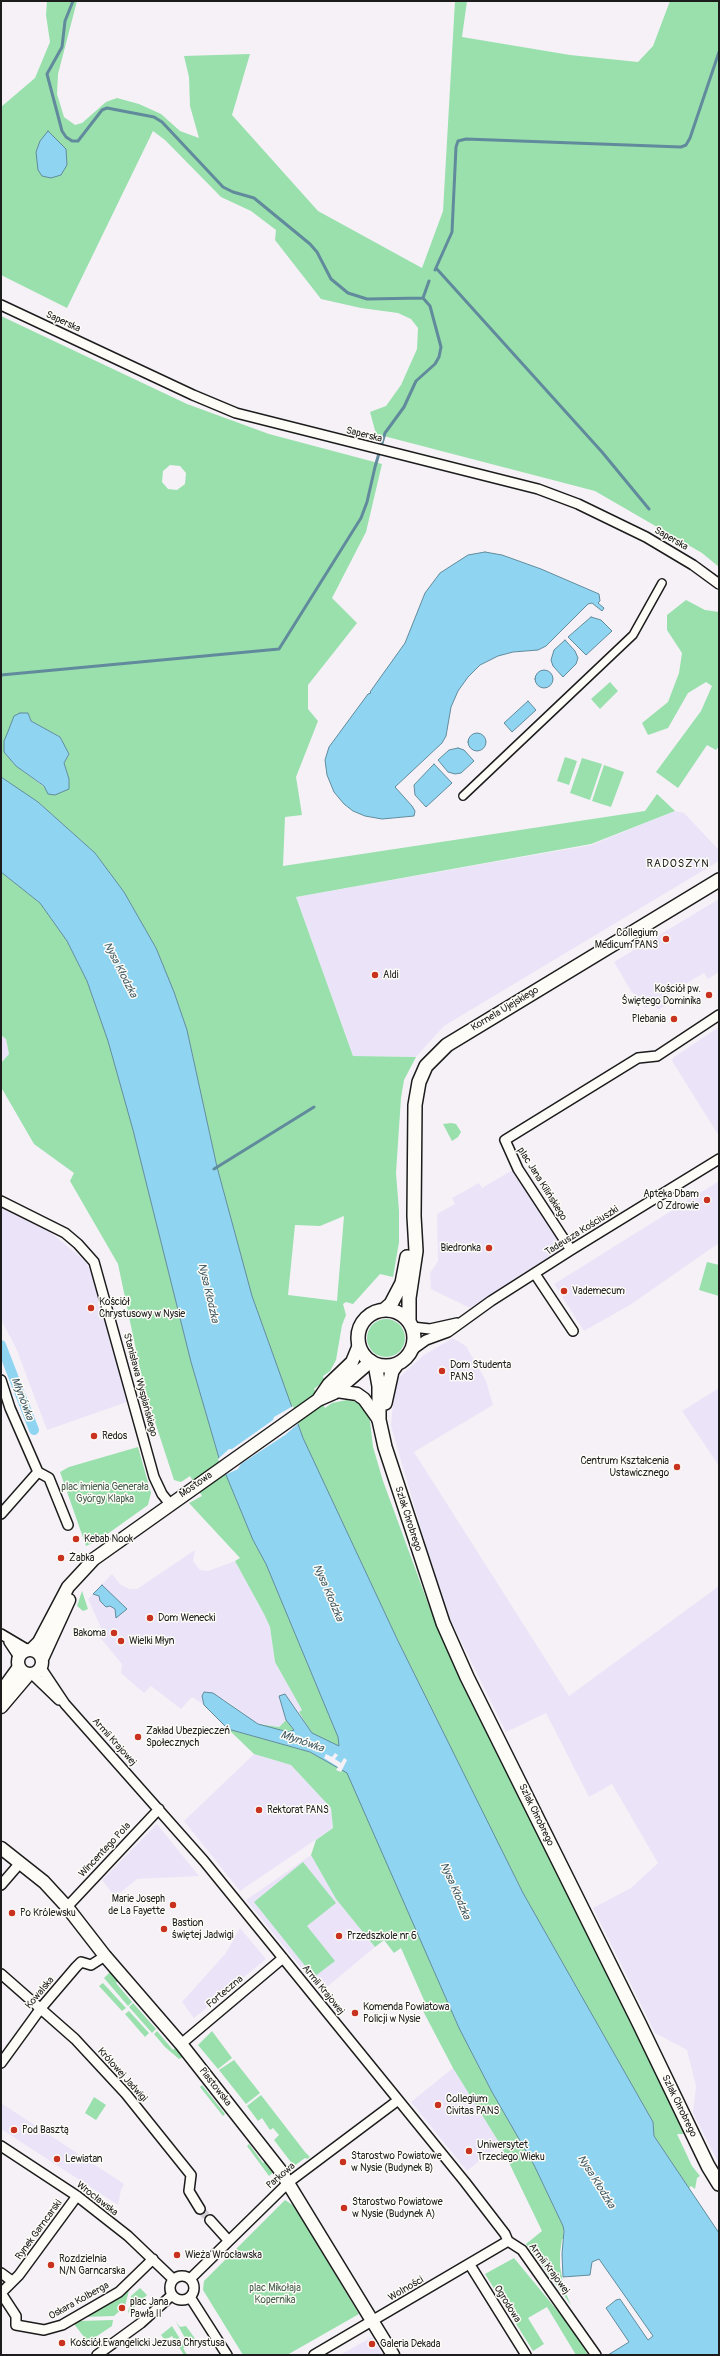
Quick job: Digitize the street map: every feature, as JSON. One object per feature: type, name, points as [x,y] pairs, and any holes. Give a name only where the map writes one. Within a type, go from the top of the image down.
[{"type":"main road","name":"Kornela Ujejskiego","points":[[410,1324],[408,1298],[416,1251],[414,1216],[417,1092],[422,1074],[436,1054],[447,1045],[719,880]]},
{"type":"main road","name":"Kornela Ujejskiego","points":[[384,1310],[391,1304],[402,1283],[414,1216]]},
{"type":"main road","points":[[384,1310],[400,1314],[410,1324],[414,1338],[412,1350],[406,1359],[397,1364],[386,1366],[373,1363],[359,1345],[358,1336],[364,1320],[377,1311],[384,1310]]},
{"type":"main road","name":"Szlak Chrobrego","points":[[373,1363],[379,1386],[378,1420],[430,1590],[449,1639],[708,2166],[719,2184]]},
{"type":"main road","name":"Szlak Chrobrego","points":[[382,1434],[386,1394],[392,1371],[397,1364]]},
{"type":"street","name":"Saperska","points":[[1,305],[193,395],[236,412],[370,448],[538,489],[578,504],[646,537],[693,565],[719,584]]},
{"type":"street","points":[[463,796],[633,635],[662,583]]},
{"type":"street","name":"plac Jana Kilińskiego","points":[[571,1250],[508,1150],[505,1140],[638,1058],[657,1056],[719,1014]]},
{"type":"street","name":"Tadeusza Kościuszki","points":[[412,1350],[426,1340],[448,1332],[459,1323],[571,1250],[719,1159]]},
{"type":"street","name":"Stanisława Wyspiańskiego","points":[[1,1201],[65,1233],[78,1244],[94,1262],[154,1477],[162,1494],[170,1504]]},
{"type":"street","points":[[535,1274],[573,1331]]},
{"type":"street","name":"Tadeusza Kościuszki","points":[[410,1324],[430,1329],[459,1323]]},
{"type":"street","name":"Mostowa","points":[[327,1395],[352,1362],[359,1345]]},
{"type":"street","name":"Mostowa","points":[[30,1662],[79,1576],[94,1559],[189,1490],[373,1363]]},
{"type":"street","points":[[1,1380],[10,1408],[38,1472],[49,1478],[68,1525]]},
{"type":"street","points":[[327,1395],[357,1394],[364,1399],[378,1420]]},
{"type":"street","points":[[1,1514],[38,1472]]},
{"type":"street","name":"Armii Krajowej","points":[[4,1637],[30,1662],[50,1693],[65,1704],[160,1809],[283,1958],[397,2101],[465,2182],[505,2234],[508,2241],[522,2250],[596,2355]]},
{"type":"street","points":[[1,1692],[30,1662]]},
{"type":"street","points":[[1,1707],[30,1662]]},
{"type":"street","name":"Wincentego Pola","points":[[67,1907],[160,1809]]},
{"type":"street","name":"Piastowska","points":[[1,1848],[44,1882],[67,1907],[105,1956],[181,2044],[289,2182],[393,2355]]},
{"type":"street","points":[[1,1886],[20,1863]]},
{"type":"street","name":"Kowalska","points":[[1,2063],[41,2008],[81,1962],[91,1965],[105,1956]]},
{"type":"street","name":"Forteczna","points":[[181,2044],[283,1958]]},
{"type":"street","name":"Królowej Jadwigi","points":[[1,1974],[75,2039],[126,2094],[191,2175],[189,2190],[200,2209]]},
{"type":"street","name":"Parkowa","points":[[190,2279],[228,2240],[289,2182],[397,2101]]},
{"type":"street","name":"Wrocławska","points":[[1,2146],[77,2196],[153,2259],[173,2279]]},
{"type":"street","name":"Rynek Garncarski","points":[[1,2293],[19,2275],[77,2196]]},
{"type":"street","points":[[210,2220],[228,2240]]},
{"type":"street","name":"Wolności","points":[[314,2355],[470,2265],[508,2241]]},
{"type":"street","name":"Oskara Kolberga","points":[[1,2293],[16,2316],[16,2325],[40,2330],[54,2328],[119,2292],[153,2259]]},
{"type":"street","name":"Ogrodowa","points":[[470,2265],[526,2355]]},
{"type":"street","points":[[1,2273],[12,2281]]},
{"type":"street","points":[[180,2275],[190,2279],[194,2286],[190,2297],[180,2300],[172,2295],[169,2289],[173,2279],[180,2275]]},
{"type":"street","points":[[97,2355],[141,2323],[172,2295]]},
{"type":"street","points":[[190,2297],[227,2355]]},
{"type":"shaded area","points":[[675,811],[684,813],[719,850],[719,861],[444,1026],[416,1057],[353,1056],[296,897],[591,845]]},
{"type":"shaded area","points":[[719,899],[719,972],[708,979],[704,973],[666,996],[670,1003],[658,1010],[653,1003],[645,1008],[638,996],[631,991],[614,962]]},
{"type":"shaded area","points":[[719,1027],[719,1136],[672,1061],[674,1057]]},
{"type":"shaded area","points":[[1,1035],[6,1039],[9,1054],[1,1063]]},
{"type":"shaded area","points":[[521,1165],[567,1239],[561,1251],[470,1308],[431,1289],[430,1273],[438,1261],[437,1214],[455,1204],[452,1198],[479,1183],[482,1188]]},
{"type":"shaded area","points":[[719,1181],[719,1243],[630,1305],[584,1331],[554,1284]]},
{"type":"shaded area","points":[[1,1208],[50,1232],[85,1261],[92,1274],[127,1402],[47,1430],[16,1348],[1,1320]]},
{"type":"shaded area","points":[[453,1338],[466,1346],[486,1381],[493,1405],[414,1452],[569,1696],[719,1586],[719,2164],[693,2113],[696,2086],[687,2050],[655,2033],[593,1908],[631,1888],[658,1863],[612,1784],[589,1797],[546,1713],[506,1732],[443,1605],[391,1426],[395,1381],[424,1355]]},
{"type":"shaded area","points":[[719,1388],[719,1466],[682,1411]]},
{"type":"shaded area","points":[[195,1550],[193,1561],[200,1570],[208,1571],[235,1561],[264,1614],[270,1627],[275,1662],[302,1710],[299,1712],[285,1694],[279,1697],[286,1720],[279,1727],[258,1724],[224,1699],[202,1696],[204,1705],[192,1697],[181,1709],[151,1686],[144,1693],[121,1673],[122,1664],[97,1634],[102,1630],[88,1599],[112,1574],[120,1584],[129,1589],[137,1589]]},
{"type":"shaded area","points":[[254,1754],[291,1765],[331,1808],[333,1828],[240,1891],[184,1821]]},
{"type":"shaded area","points":[[157,1824],[199,1876],[137,1879],[115,1897],[102,1880]]},
{"type":"shaded area","points":[[311,1855],[336,1899],[375,1947],[321,1992],[246,1900]]},
{"type":"shaded area","points":[[240,1928],[266,1959],[194,2018],[182,2002],[226,1953]]},
{"type":"shaded area","points":[[453,2068],[500,2144],[467,2171],[411,2102]]},
{"type":"shaded area","points":[[1,2103],[124,2184],[121,2190],[118,2205],[1,2129]]},
{"type":"shaded area","name":"Galeria Dekada","points":[[372,2337],[383,2355],[340,2355]]},
{"type":"green space","points":[[47,1],[77,1],[58,74],[57,94],[64,117],[75,125],[82,123],[106,102],[117,98],[139,104],[161,114],[180,131],[199,138],[190,106],[189,77],[184,56],[250,54],[232,115],[318,211],[422,268],[443,211],[455,1],[467,1],[462,37],[570,55],[638,62],[653,46],[670,1],[719,1],[719,567],[702,553],[595,491],[376,434],[370,412],[386,406],[401,385],[417,349],[418,328],[411,319],[398,313],[361,308],[321,299],[275,240],[276,230],[251,211],[221,197],[165,140],[153,131],[67,308],[1,275],[1,107],[35,78],[50,42],[46,15]]},
{"type":"green space","points":[[1,316],[187,404],[269,434],[382,464],[366,532],[332,598],[357,623],[308,685],[308,709],[318,721],[296,777],[302,815],[285,817],[283,866],[645,811],[657,794],[675,811],[591,844],[296,897],[353,1056],[416,1057],[404,1080],[401,1098],[396,1173],[399,1211],[399,1242],[393,1277],[380,1274],[353,1304],[346,1302],[343,1304],[346,1315],[342,1325],[336,1360],[330,1371],[323,1376],[324,1381],[314,1389],[325,1408],[332,1403],[347,1400],[362,1403],[369,1413],[373,1447],[383,1481],[433,1617],[683,2126],[684,2134],[677,2134],[692,2166],[700,2176],[697,2178],[695,2189],[691,2186],[689,2188],[654,2136],[653,2122],[523,1893],[398,1641],[303,1438],[252,1296],[217,1167],[187,1030],[174,992],[156,948],[124,892],[95,853],[38,802],[1,777]],"holes":[[[170,465],[180,466],[186,473],[185,484],[177,490],[168,489],[162,482],[163,471]],[[28,713],[31,721],[60,737],[69,754],[64,763],[69,779],[55,795],[16,766],[4,752]],[[344,1216],[337,1301],[288,1295],[295,1225],[320,1226]]]},
{"type":"green space","points":[[686,600],[705,610],[719,612],[719,746],[716,750],[707,745],[678,788],[656,772],[701,711],[712,686],[706,682],[688,693],[668,728],[648,735],[642,723],[668,702],[679,673],[682,653],[667,630],[667,615]]},
{"type":"green space","points":[[610,682],[618,691],[600,709],[591,699]]},
{"type":"green space","points":[[565,757],[577,761],[569,785],[557,781]]},
{"type":"green space","points":[[582,758],[602,764],[590,800],[570,793]]},
{"type":"green space","points":[[604,765],[624,772],[611,807],[592,801]]},
{"type":"green space","points":[[1,872],[40,903],[67,941],[87,981],[108,1041],[133,1130],[191,1362],[219,1458],[253,1540],[266,1564],[338,1737],[339,1747],[312,1733],[306,1724],[299,1712],[302,1710],[275,1662],[270,1627],[235,1561],[240,1558],[189,1503],[202,1496],[190,1476],[181,1482],[174,1480],[144,1388],[118,1264],[70,1181],[74,1173],[34,1144],[1,1087],[1,1063],[9,1054],[6,1039],[1,1035]]},
{"type":"green space","points":[[443,1124],[456,1124],[461,1132],[458,1137],[452,1141]]},
{"type":"green space","points":[[707,1262],[719,1265],[719,1296],[699,1290]]},
{"type":"green space","points":[[382,1319],[390,1319],[400,1324],[404,1331],[404,1345],[400,1352],[390,1357],[382,1357],[372,1352],[370,1349],[367,1342],[367,1334],[372,1324],[375,1322]]},
{"type":"green space","name":"plac imienia Generała György Klapka","points":[[138,1447],[151,1493],[148,1505],[99,1540],[86,1546],[60,1472],[69,1467]]},
{"type":"green space","points":[[82,1591],[88,1609],[83,1611],[77,1606]]},
{"type":"green space","points":[[286,1720],[294,1730],[288,1732],[258,1724],[279,1727]]},
{"type":"green space","points":[[228,1729],[310,1752],[347,1772],[459,2028],[492,2092],[534,2165],[563,2226],[564,2239],[562,2239],[560,2266],[564,2289],[571,2305],[526,2244],[542,2231],[500,2144],[453,2068],[422,2009],[427,2007],[401,1948],[394,1953],[384,1940],[375,1947],[336,1899],[311,1855],[316,1840],[333,1828],[331,1808],[291,1765],[254,1754]]},
{"type":"green space","points":[[303,1862],[336,1903],[307,1926],[335,1961],[314,1977],[254,1902]]},
{"type":"green space","points":[[110,1972],[118,1981],[116,1983],[132,2002],[128,2006],[104,1978]]},
{"type":"green space","points":[[103,1983],[126,2008],[122,2011],[99,1986]]},
{"type":"green space","points":[[133,2003],[156,2029],[152,2033],[129,2007]]},
{"type":"green space","points":[[129,2011],[149,2033],[145,2037],[125,2014]]},
{"type":"green space","points":[[157,2031],[173,2050],[175,2048],[183,2057],[179,2059],[165,2047],[154,2034]]},
{"type":"green space","points":[[212,2031],[232,2058],[218,2069],[198,2045]]},
{"type":"green space","points":[[234,2060],[260,2093],[246,2104],[219,2070]]},
{"type":"green space","points":[[202,2085],[225,2114],[223,2116],[200,2087]]},
{"type":"green space","points":[[261,2095],[310,2157],[307,2159],[305,2158],[294,2166],[274,2140],[279,2135],[273,2128],[270,2130],[262,2118],[258,2121],[247,2106]]},
{"type":"green space","points":[[94,2097],[106,2105],[96,2120],[85,2113]]},
{"type":"green space","points":[[249,2144],[263,2163],[266,2161],[275,2171],[269,2176],[247,2146]]},
{"type":"green space","name":"plac Mikołaja Kopernika","points":[[285,2200],[294,2206],[359,2314],[287,2355],[243,2355],[203,2290],[204,2281]]},
{"type":"green space","points":[[514,2258],[575,2332],[588,2355],[576,2355],[547,2307],[528,2318],[544,2344],[533,2351],[485,2274]]},
{"type":"green space","points":[[140,2288],[147,2295],[128,2313],[131,2296]]},
{"type":"green space","points":[[129,2290],[125,2306],[114,2316],[84,2317]]},
{"type":"green space","points":[[113,2320],[112,2326],[88,2342],[74,2324],[79,2321]]},
{"type":"green space","points":[[176,2322],[180,2327],[186,2326],[196,2340],[189,2345]]},
{"type":"green space","points":[[172,2326],[185,2347],[183,2348],[187,2355],[184,2355],[172,2336],[165,2340],[161,2335]]},
{"type":"water","points":[[48,131],[66,149],[67,165],[61,175],[51,178],[42,176],[38,170],[36,152],[40,141]]},
{"type":"water","points":[[485,552],[502,555],[541,569],[599,594],[600,601],[598,603],[604,608],[602,611],[592,603],[588,604],[546,646],[538,650],[513,652],[498,656],[480,665],[468,677],[458,691],[451,707],[446,736],[442,743],[395,787],[412,806],[415,811],[414,816],[382,819],[365,816],[353,811],[344,804],[334,792],[327,775],[325,760],[329,747],[368,694],[371,693],[370,692],[405,643],[425,593],[440,573],[468,555]]},
{"type":"water","points":[[591,617],[601,620],[612,631],[586,655],[568,637]]},
{"type":"water","points":[[565,640],[575,651],[578,658],[576,664],[563,677],[553,666],[551,660],[554,650]]},
{"type":"water","points":[[544,670],[550,673],[553,679],[550,685],[544,688],[538,685],[535,679],[538,673]]},
{"type":"water","points":[[528,701],[536,710],[512,732],[504,723]]},
{"type":"water","points":[[20,713],[28,713],[31,721],[60,737],[69,754],[64,763],[69,779],[69,789],[55,795],[48,794],[44,786],[16,766],[4,752],[4,741],[14,716]]},
{"type":"water","points":[[477,733],[483,736],[486,742],[483,748],[477,751],[471,748],[468,742],[471,736]]},
{"type":"water","points":[[458,748],[464,750],[474,761],[461,773],[455,774],[448,772],[438,760],[449,750]]},
{"type":"water","points":[[434,764],[452,783],[426,807],[415,795],[414,785]]},
{"type":"water","name":"Nysa Kłodzka","points":[[1,777],[38,802],[95,853],[124,892],[156,948],[174,992],[187,1030],[217,1167],[252,1296],[303,1438],[398,1641],[523,1893],[653,2122],[654,2136],[719,2233],[719,2355],[608,2355],[629,2342],[606,2308],[616,2300],[620,2299],[648,2340],[653,2336],[599,2259],[592,2262],[590,2275],[563,2277],[563,2226],[534,2165],[492,2092],[459,2028],[347,1773],[310,1752],[228,1729],[204,1705],[202,1696],[204,1692],[213,1693],[258,1724],[288,1732],[294,1730],[286,1720],[279,1696],[285,1694],[312,1733],[339,1746],[338,1737],[266,1564],[253,1540],[219,1458],[191,1362],[133,1130],[108,1041],[87,981],[67,941],[40,903],[1,872]]},
{"type":"water","points":[[102,1585],[127,1609],[116,1618],[115,1609],[110,1606],[106,1607],[100,1601],[99,1596],[93,1594]]},
{"type":"pier","points":[[293,1406],[299,1423],[285,1435],[241,1464],[238,1469],[225,1475],[218,1459],[229,1449],[232,1449],[273,1420],[274,1417]]},
{"type":"pier","points":[[335,1753],[338,1755],[335,1759],[341,1763],[344,1758],[347,1760],[341,1772],[336,1770],[338,1767],[324,1758],[326,1754],[332,1757]]},
{"type":"waterway","points":[[1,675],[279,649],[361,518],[367,502],[385,433],[404,407],[416,381],[435,364],[439,357],[441,347],[430,306],[423,298],[367,299],[348,293],[331,279],[317,252],[310,244],[254,198],[233,192],[223,187],[162,122],[154,117],[107,108],[102,110],[78,141],[72,141],[66,137],[62,131],[47,74],[62,47],[65,21],[73,1]]},
{"type":"waterway","points":[[435,270],[452,232],[456,147],[458,141],[466,139],[681,147],[686,145],[690,138],[719,52]]},
{"type":"waterway","points":[[436,268],[602,452],[649,509]]},
{"type":"waterway","points":[[423,298],[429,281]]},
{"type":"waterway","points":[[214,1169],[314,1107]]},
{"type":"waterway","name":"Młynówka","points":[[1,1345],[34,1430]]},
{"type":"tunnel","points":[[200,2209],[210,2220]]},
{"type":"place","name":"Collegium Medicum PANS","points":[[666,939]]},
{"type":"place","name":"Aldi","points":[[375,975]]},
{"type":"place","name":"Kościół pw. Świętego Dominika","points":[[709,995]]},
{"type":"place","name":"Plebania","points":[[674,1019]]},
{"type":"place","name":"Apteka Dbam O Zdrowie","points":[[707,1200]]},
{"type":"place","name":"Biedronka","points":[[489,1248]]},
{"type":"place","name":"Vademecum","points":[[564,1291]]},
{"type":"place","name":"Kościół Chrystusowy w Nysie","points":[[91,1308]]},
{"type":"place","name":"Dom Studenta PANS","points":[[442,1371]]},
{"type":"place","name":"Redos","points":[[94,1436]]},
{"type":"place","name":"Centrum Kształcenia Ustawicznego","points":[[677,1467]]},
{"type":"place","name":"Kebab Nook","points":[[76,1539]]},
{"type":"place","name":"Żabka","points":[[61,1558]]},
{"type":"place","name":"Dom Wenecki","points":[[150,1618]]},
{"type":"place","name":"Bakoma","points":[[114,1633]]},
{"type":"place","name":"Wielki Młyn","points":[[121,1641]]},
{"type":"place","name":"Zakład Ubezpieczeń Społecznych","points":[[138,1737]]},
{"type":"place","name":"Rektorat PANS","points":[[259,1810]]},
{"type":"place","name":"Marie Joseph de La Fayette","points":[[173,1905]]},
{"type":"place","name":"Po Królewsku","points":[[12,1913]]},
{"type":"place","name":"Bastion świętej Jadwigi","points":[[164,1929]]},
{"type":"place","name":"Przedszkole nr 6","points":[[339,1936]]},
{"type":"place","name":"Komenda Powiatowa Policji w Nysie","points":[[355,2013]]},
{"type":"place","name":"Collegium Civitas PANS","points":[[438,2105]]},
{"type":"place","name":"Pod Basztą","points":[[14,2130]]},
{"type":"place","name":"Uniwersytet Trzeciego Wieku","points":[[469,2151]]},
{"type":"place","name":"Lewiatan","points":[[57,2159]]},
{"type":"place","name":"Starostwo Powiatowe w Nysie (Budynek B)","points":[[343,2162]]},
{"type":"place","name":"Starostwo Powiatowe w Nysie (Budynek A)","points":[[344,2208]]},
{"type":"place","name":"Wieża Wrocławska","points":[[177,2255]]},
{"type":"place","name":"Rozdzielnia N/N Garncarska","points":[[51,2265]]},
{"type":"place","name":"plac Jana Pawła II","points":[[122,2308]]},
{"type":"place","name":"Kościół Ewangelicki Jezusa Chrystusa","points":[[62,2343]]},
{"type":"place","name":"Galeria Dekada","points":[[372,2344]]},
{"type":"district","name":"RADOSZYN","points":[[678,864]]}]
